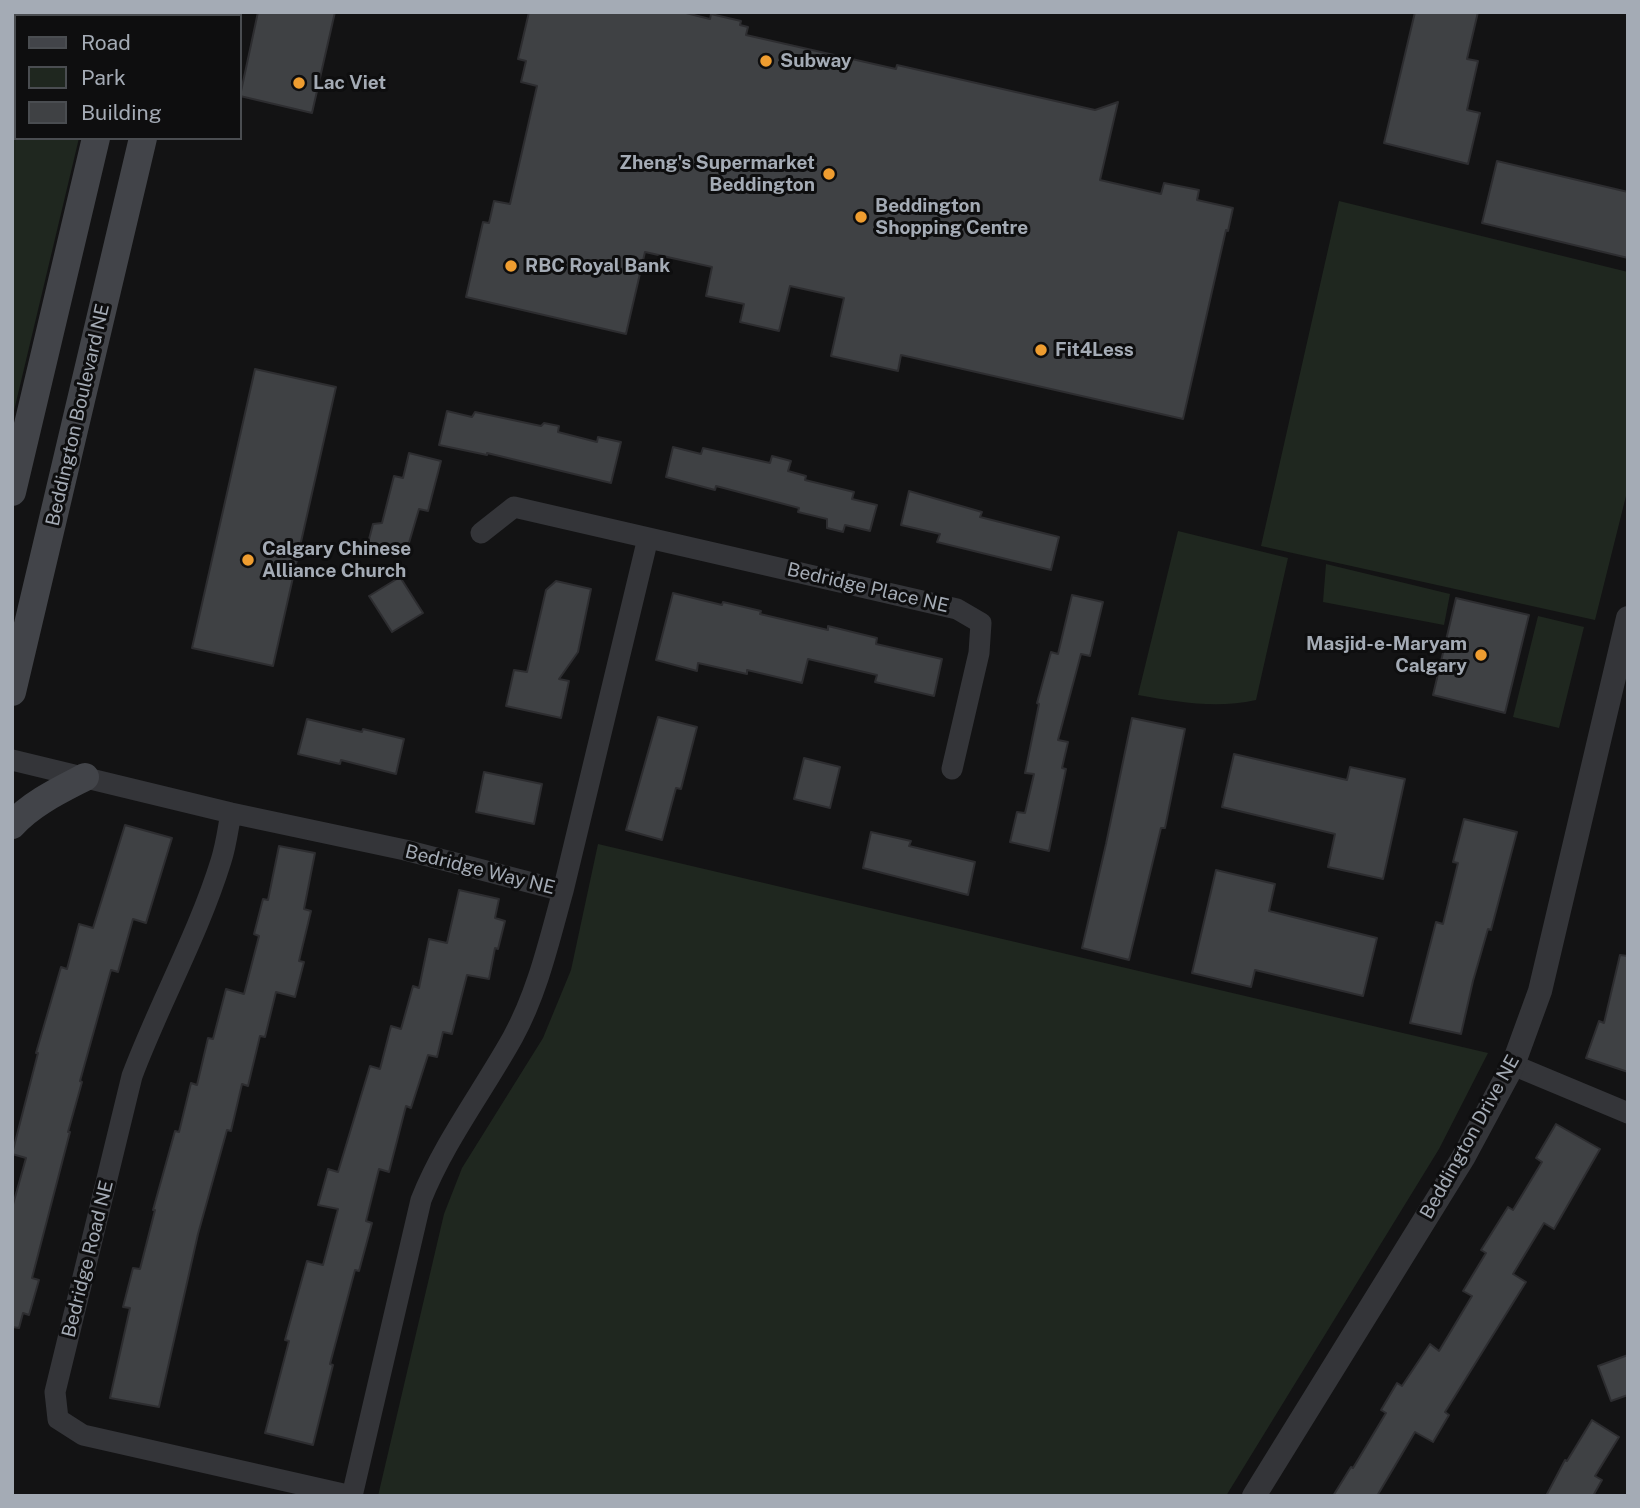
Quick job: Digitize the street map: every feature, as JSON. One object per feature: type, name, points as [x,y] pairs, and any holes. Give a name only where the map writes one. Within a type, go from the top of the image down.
[{"type":"main road","points":[[12,492],[96,140]]},
{"type":"main road","name":"Beddington Boulevard NE","points":[[12,692],[143,140]]},
{"type":"main road","points":[[12,825],[56,792],[85,777]]},
{"type":"street","name":"Bedridge Place NE","points":[[481,533],[514,507],[957,609],[981,623],[979,653],[952,769]]},
{"type":"street","points":[[563,891],[648,538]]},
{"type":"street","name":"Beddington Drive NE","points":[[1254,1496],[1463,1158],[1513,1065],[1540,991],[1628,618]]},
{"type":"street","name":"Bedridge Way NE","points":[[12,760],[231,813],[405,850],[563,891],[535,991],[514,1035],[432,1172],[421,1200],[352,1496]]},
{"type":"street","name":"Bedridge Road NE","points":[[231,813],[221,860],[200,919],[150,1026],[132,1076],[55,1392],[58,1419],[83,1435],[352,1496]]},
{"type":"street","points":[[1513,1065],[1628,1113]]},
{"type":"green space","points":[[12,12],[108,12],[14,14],[14,140],[79,140],[12,419]]},
{"type":"green space","points":[[1339,201],[1628,272],[1628,488],[1595,620],[1261,546]]},
{"type":"green space","points":[[1178,531],[1288,558],[1256,700],[1212,704],[1138,695]]},
{"type":"green space","points":[[1326,564],[1450,594],[1444,625],[1323,602]]},
{"type":"green space","points":[[1538,616],[1584,627],[1559,728],[1513,717]]},
{"type":"green space","points":[[598,844],[1488,1053],[1439,1149],[1226,1496],[378,1496],[444,1214],[462,1168],[543,1038],[571,970]]},
{"type":"building","points":[[258,12],[335,12],[312,113],[242,96]]},
{"type":"building","name":"Beddington Shopping Centre","points":[[529,12],[682,12],[710,19],[711,14],[741,21],[740,25],[748,27],[746,35],[896,69],[897,65],[1095,110],[1118,102],[1100,180],[1161,194],[1164,183],[1199,190],[1197,200],[1233,208],[1183,419],[901,355],[898,371],[831,356],[844,298],[790,286],[779,331],[740,322],[744,304],[706,296],[712,267],[645,252],[626,334],[466,297],[483,222],[489,223],[494,201],[510,204],[537,86],[521,82],[526,61],[518,59]]},
{"type":"building","points":[[1415,12],[1478,12],[1467,59],[1478,61],[1467,110],[1480,113],[1468,164],[1384,143]]},
{"type":"building","points":[[1497,161],[1628,192],[1628,258],[1482,223]]},
{"type":"building","name":"Calgary Chinese Alliance Church","points":[[255,369],[336,387],[273,666],[192,648]]},
{"type":"building","points":[[447,411],[472,417],[475,412],[541,426],[544,423],[559,426],[558,432],[597,442],[598,437],[621,442],[611,483],[487,453],[439,445]]},
{"type":"building","points":[[673,447],[701,454],[703,448],[770,463],[772,456],[791,461],[788,471],[806,476],[805,480],[854,492],[852,499],[877,505],[870,531],[845,525],[843,532],[827,528],[827,519],[798,512],[799,508],[716,486],[715,490],[666,477]]},
{"type":"building","points":[[409,453],[441,461],[428,511],[419,509],[406,553],[368,543],[373,524],[382,523],[394,476],[403,478]]},
{"type":"building","points":[[909,491],[982,512],[980,517],[1059,537],[1051,570],[937,542],[940,534],[901,525]]},
{"type":"building","points":[[400,577],[423,613],[392,632],[369,596]]},
{"type":"building","points":[[556,581],[591,589],[578,652],[559,679],[569,681],[561,718],[506,706],[514,670],[527,672],[546,590]]},
{"type":"building","points":[[673,593],[761,611],[760,614],[828,630],[828,626],[877,638],[876,644],[942,659],[934,696],[875,682],[877,675],[808,659],[802,683],[747,670],[747,674],[698,663],[697,671],[656,660]]},
{"type":"building","points":[[1072,595],[1103,602],[1090,656],[1081,654],[1058,740],[1068,742],[1062,768],[1066,769],[1049,851],[1010,842],[1017,812],[1025,813],[1034,774],[1025,773],[1039,704],[1037,703],[1051,652],[1058,654]]},
{"type":"building","name":"Masjid-e-Maryam Calgary","points":[[1456,598],[1529,615],[1505,713],[1433,695]]},
{"type":"building","points":[[658,717],[697,727],[681,789],[676,788],[662,840],[626,830]]},
{"type":"building","points":[[1132,718],[1185,729],[1165,828],[1161,828],[1129,960],[1082,948]]},
{"type":"building","points":[[307,719],[404,739],[396,774],[341,760],[340,764],[298,754]]},
{"type":"building","points":[[1234,754],[1347,780],[1350,767],[1405,779],[1383,879],[1328,867],[1335,834],[1222,807]]},
{"type":"building","points":[[804,758],[840,767],[830,808],[794,799]]},
{"type":"building","points":[[484,772],[542,784],[534,824],[476,812]]},
{"type":"building","points":[[1464,819],[1517,832],[1491,930],[1488,929],[1473,981],[1461,1034],[1410,1023],[1436,922],[1443,924],[1458,863],[1453,862]]},
{"type":"building","points":[[125,825],[172,838],[146,923],[133,919],[118,972],[111,970],[80,1081],[82,1082],[70,1132],[32,1278],[39,1280],[29,1315],[23,1313],[19,1328],[12,1327],[12,1208],[26,1158],[12,1154],[36,1053],[61,967],[67,969],[79,924],[93,928]]},
{"type":"building","points":[[871,832],[911,841],[909,846],[975,862],[968,895],[863,868]]},
{"type":"building","points":[[279,846],[315,853],[304,909],[311,911],[299,961],[304,962],[295,997],[276,992],[265,1037],[260,1036],[248,1086],[242,1084],[231,1131],[227,1130],[198,1234],[159,1407],[110,1398],[130,1308],[123,1307],[133,1268],[140,1269],[175,1131],[179,1132],[191,1083],[197,1085],[208,1038],[213,1039],[226,989],[244,994],[259,936],[254,934],[263,899],[268,900]]},
{"type":"building","points":[[1216,870],[1275,884],[1269,911],[1377,938],[1363,996],[1255,970],[1251,987],[1192,973]]},
{"type":"building","points":[[459,890],[499,899],[495,918],[505,921],[498,949],[495,948],[489,979],[467,975],[452,1034],[443,1032],[437,1057],[428,1055],[411,1108],[406,1106],[389,1172],[379,1169],[366,1221],[372,1223],[359,1271],[355,1270],[330,1364],[333,1365],[313,1445],[265,1433],[289,1341],[285,1340],[307,1261],[323,1265],[338,1209],[318,1205],[328,1169],[338,1172],[370,1066],[380,1069],[391,1026],[401,1029],[413,986],[419,988],[429,939],[447,943]]},
{"type":"building","points":[[1620,955],[1628,956],[1628,1072],[1586,1058],[1599,1021],[1604,1023]]},
{"type":"building","points":[[1556,1124],[1600,1149],[1554,1229],[1544,1223],[1513,1274],[1526,1282],[1445,1412],[1449,1415],[1433,1442],[1415,1432],[1377,1496],[1333,1496],[1386,1413],[1381,1410],[1397,1383],[1402,1386],[1430,1344],[1439,1351],[1472,1296],[1463,1291],[1486,1253],[1481,1250],[1508,1207],[1513,1210],[1542,1162],[1536,1158]]},
{"type":"building","points":[[1628,1355],[1628,1395],[1611,1401],[1598,1366]]},
{"type":"building","points":[[1592,1420],[1619,1437],[1595,1476],[1602,1480],[1593,1496],[1546,1496],[1565,1460],[1567,1461]]},
{"type":"place","name":"Subway","points":[[766,61]]},
{"type":"place","name":"Lac Viet","points":[[299,83]]},
{"type":"place","name":"Zheng's Supermarket Beddington","points":[[829,174]]},
{"type":"place","name":"Beddington Shopping Centre","points":[[861,217]]},
{"type":"place","name":"RBC Royal Bank","points":[[511,266]]},
{"type":"place","name":"Fit4Less","points":[[1041,350]]},
{"type":"place","name":"Calgary Chinese Alliance Church","points":[[248,560]]},
{"type":"place","name":"Masjid-e-Maryam Calgary","points":[[1481,655]]}]
